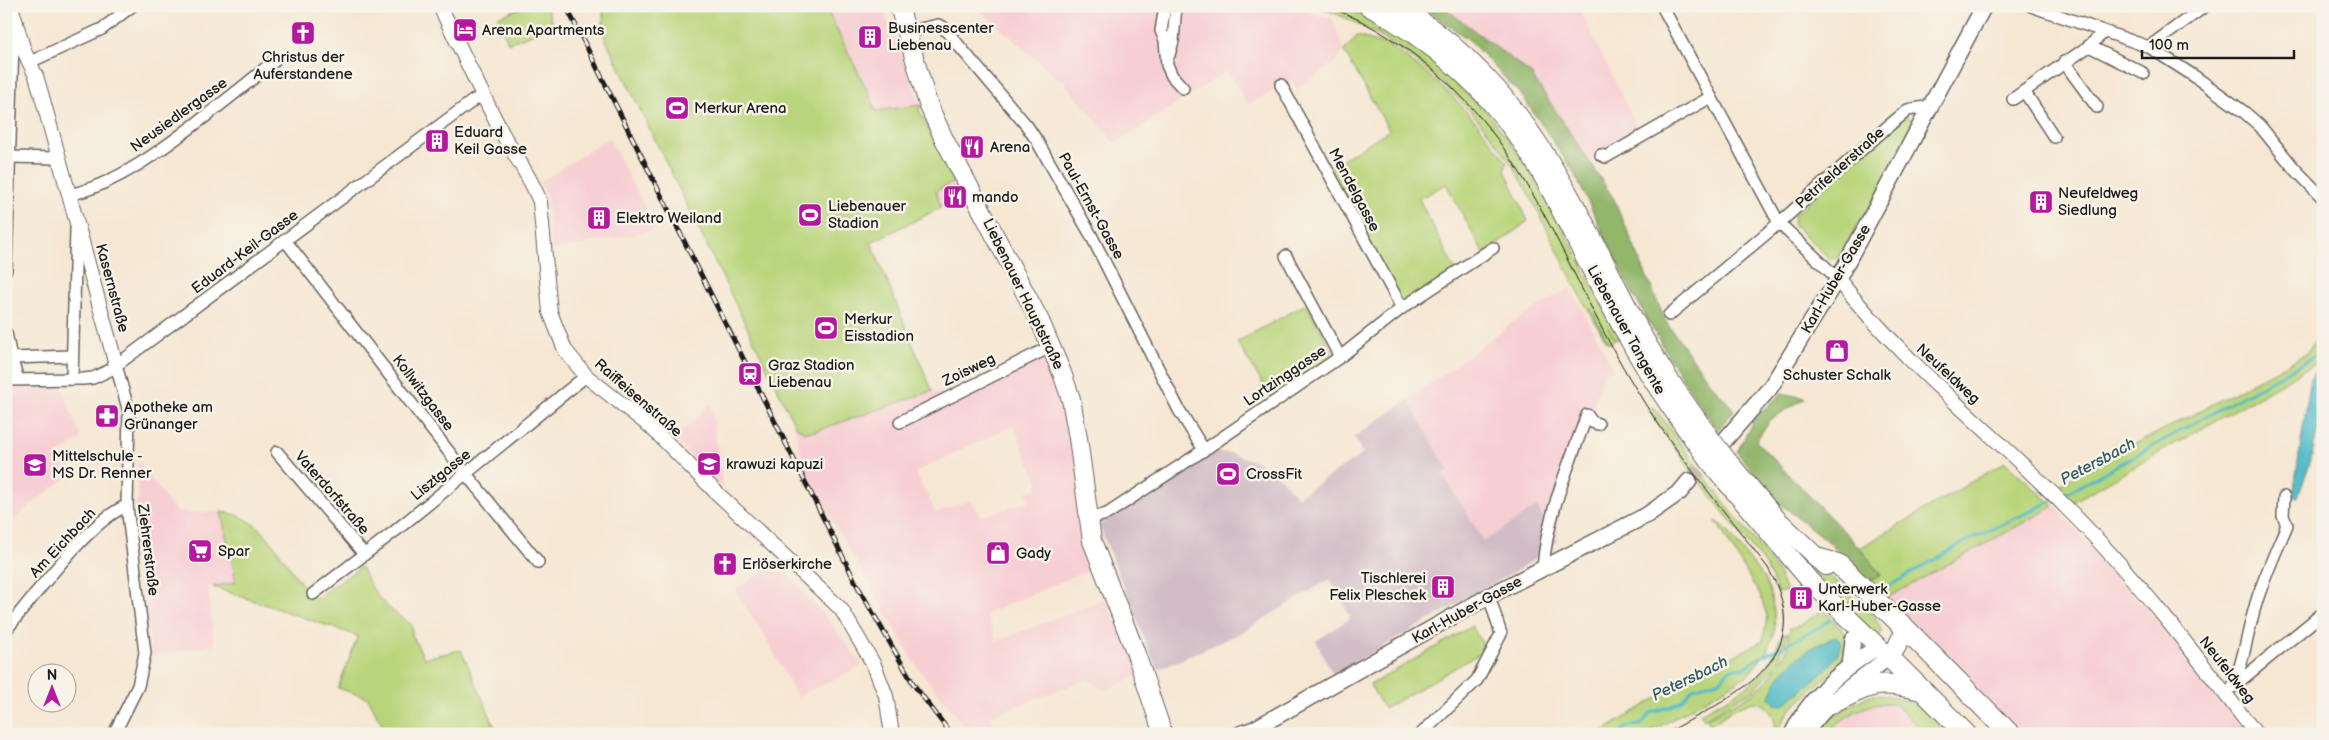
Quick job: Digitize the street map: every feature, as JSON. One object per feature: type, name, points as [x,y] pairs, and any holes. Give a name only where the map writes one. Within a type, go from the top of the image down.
[{"type":"highway","points":[[1817,558],[1838,564],[1906,629],[2010,734]]},
{"type":"highway","points":[[1900,638],[1996,734]]},
{"type":"highway","points":[[1884,651],[1966,734]]},
{"type":"highway","points":[[1830,704],[1877,683],[1922,690]]},
{"type":"main road","name":"Liebenauer Hauptstraße","points":[[899,6],[928,104],[1052,346],[1070,399],[1092,542],[1135,651],[1163,734]]},
{"type":"main road","name":"Liebenauer Tangente","points":[[1368,6],[1400,25],[1449,61],[1474,84],[1512,128],[1546,180],[1640,359],[1663,398],[1712,444]]},
{"type":"main road","name":"Liebenauer Tangente","points":[[1399,6],[1472,61],[1502,92],[1530,128],[1559,174],[1638,327],[1669,380],[1712,444],[1722,466],[1771,536],[1825,596],[1884,651]]},
{"type":"main road","points":[[1931,106],[1984,6]]},
{"type":"main road","name":"Karl-Huber-Gasse","points":[[1712,444],[1770,388],[1838,279],[1931,106]]},
{"type":"main road","name":"Liebenauer Tangente","points":[[1722,466],[1900,638]]},
{"type":"main road","name":"Karl-Huber-Gasse","points":[[1240,734],[1254,729],[1327,689],[1489,596],[1646,515],[1680,492],[1689,481]]},
{"type":"main road","points":[[1825,596],[1830,606],[1850,629],[1854,646],[1850,666]]},
{"type":"main road","points":[[1792,734],[1808,707],[1850,666],[1884,651],[1896,648],[1900,638]]},
{"type":"main road","points":[[1805,734],[1821,713],[1884,651]]},
{"type":"street","name":"Kasernstraße","points":[[6,270],[13,43],[11,6]]},
{"type":"street","points":[[30,62],[102,29],[132,6]]},
{"type":"street","name":"Raiffeisenstraße","points":[[440,6],[483,96],[535,188],[542,216],[550,312],[565,350],[586,376],[651,427],[718,494],[841,609],[874,665],[886,696],[892,734]]},
{"type":"street","points":[[1165,6],[1161,31],[1165,40],[1172,76],[1183,88]]},
{"type":"street","points":[[1168,62],[1173,41],[1176,6]]},
{"type":"street","name":"Neufeldweg","points":[[1662,6],[1779,223],[1838,279],[1890,342],[2049,490],[2100,543],[2229,690],[2256,734]]},
{"type":"street","points":[[2031,6],[2149,47],[2244,112],[2322,197]]},
{"type":"street","points":[[2149,47],[2206,6]]},
{"type":"street","name":"Paul-Ernst-Gasse","points":[[907,32],[938,24],[944,27],[1032,132],[1091,235],[1179,410],[1204,450]]},
{"type":"street","name":"Kasernstraße","points":[[13,27],[36,76],[116,365]]},
{"type":"street","points":[[2013,99],[2089,46],[2104,32]]},
{"type":"street","points":[[2089,46],[2143,73]]},
{"type":"street","name":"Neusiedlergasse","points":[[68,195],[82,192],[150,158],[274,61]]},
{"type":"street","points":[[2064,62],[2097,107]]},
{"type":"street","name":"Mendelgasse","points":[[1281,85],[1402,308]]},
{"type":"street","points":[[2024,91],[2054,137]]},
{"type":"street","name":"Eduard-Keil-Gasse","points":[[6,380],[93,378],[116,365],[474,100],[483,96]]},
{"type":"street","points":[[1601,155],[1606,157],[1710,98]]},
{"type":"street","name":"Petrifelderstraße","points":[[1669,315],[1779,223],[1908,110],[1931,106]]},
{"type":"street","points":[[9,157],[58,158]]},
{"type":"street","name":"Kasernstraße","points":[[72,379],[76,220]]},
{"type":"street","name":"Kollwitzgasse","points":[[285,240],[466,474],[538,562]]},
{"type":"street","name":"Lortzinggasse","points":[[1088,519],[1108,514],[1204,450],[1340,357],[1402,308],[1493,248]]},
{"type":"street","points":[[1286,256],[1340,357]]},
{"type":"street","points":[[6,333],[18,379]]},
{"type":"street","name":"Zoisweg","points":[[900,422],[1052,346]]},
{"type":"street","points":[[11,358],[72,356]]},
{"type":"street","name":"Ziehrerstraße","points":[[114,734],[138,686],[144,660],[145,644],[127,506],[129,412],[116,365]]},
{"type":"street","name":"Lisztgasse","points":[[313,594],[466,474],[586,376]]},
{"type":"street","points":[[1544,568],[1544,554],[1557,493],[1564,479],[1587,415],[1592,422],[1598,424]]},
{"type":"street","name":"Vaterdorfstraße","points":[[277,452],[364,554]]},
{"type":"street","points":[[2229,690],[2241,668],[2258,597],[2287,525],[2283,516],[2284,497]]},
{"type":"street","name":"Am Eichbach","points":[[6,630],[89,532],[109,515],[127,506]]},
{"type":"street","points":[[1421,734],[1477,680],[1501,634],[1489,596]]},
{"type":"street","points":[[2229,690],[2323,612]]},
{"type":"shaded area","name":"Businesscenter Liebenau","points":[[825,6],[882,6],[921,105],[875,111],[870,96]]},
{"type":"shaded area","points":[[975,6],[1280,6],[1332,18],[1344,51],[1333,65],[1297,89],[1291,80],[1248,105],[1227,71],[1115,144],[1062,80],[1059,80]]},
{"type":"shaded area","points":[[1442,6],[1578,6],[1639,131],[1590,162],[1531,74]]},
{"type":"shaded area","points":[[609,138],[656,230],[552,250],[547,198],[540,182]]},
{"type":"shaded area","points":[[954,182],[967,204],[947,211],[941,208],[935,193],[936,190]]},
{"type":"shaded area","points":[[1571,287],[1614,370],[1604,372],[1581,447],[1560,498],[1557,542],[1537,507],[1484,541],[1443,475],[1449,471],[1408,400],[1515,321]]},
{"type":"shaded area","points":[[1052,346],[1101,567],[1072,577],[986,614],[997,641],[1105,599],[1143,673],[1104,691],[1087,679],[988,717],[1000,734],[971,734],[917,667],[805,472],[794,423],[808,432],[850,420],[917,394],[932,391],[952,396]],"holes":[[[1014,425],[1037,479],[1037,489],[1027,492],[1030,501],[983,516],[979,514],[970,500],[936,513],[915,472]]]},
{"type":"shaded area","name":"Mittelschule - MS Dr. Renner","points":[[6,388],[62,388],[81,438],[57,455],[69,476],[30,505],[6,527]]},
{"type":"shaded area","points":[[1408,400],[1449,471],[1443,475],[1484,541],[1537,507],[1557,542],[1526,565],[1333,675],[1316,641],[1351,618],[1330,579],[1237,635],[1157,670],[1099,525],[1216,452],[1231,453],[1271,467],[1297,497],[1363,454],[1354,437]]},
{"type":"shaded area","name":"krawuzi kapuzi","points":[[711,403],[723,488],[674,439]]},
{"type":"shaded area","points":[[138,462],[176,512],[221,512],[236,582],[213,587],[208,585],[214,645],[151,656],[148,600],[135,506],[138,497]]},
{"type":"shaded area","points":[[2054,506],[2163,628],[2247,734],[2017,734],[1885,599]]},
{"type":"shaded area","points":[[776,563],[821,611],[863,665],[797,697],[766,638],[735,590]]},
{"type":"shaded area","points":[[1877,703],[1894,703],[1926,734],[1825,734],[1848,716]]},
{"type":"green space","points":[[525,6],[546,6],[554,26],[508,43],[498,17]]},
{"type":"green space","name":"Liebenauer Stadion","points":[[603,6],[825,6],[870,96],[875,111],[921,105],[919,110],[954,182],[936,191],[941,208],[871,242],[932,391],[816,431],[805,432],[796,427],[603,34]]},
{"type":"green space","points":[[1314,6],[1342,6],[1379,25],[1432,61],[1481,108],[1436,62],[1382,25],[1344,6],[1363,11],[1432,56],[1467,90],[1498,126],[1526,166],[1575,251],[1620,338],[1616,340],[1608,327],[1615,340],[1609,344],[1590,308],[1608,343],[1584,303],[1520,178],[1496,142],[1469,110],[1454,94],[1405,53],[1350,20]]},
{"type":"green space","points":[[1378,6],[1383,6],[1397,12],[1457,58],[1510,114],[1554,178],[1651,362],[1695,429],[1767,517],[1810,559],[1874,616],[1883,632],[1879,636],[1866,627],[1800,558],[1697,436],[1663,387],[1632,336],[1578,227],[1549,174],[1533,148],[1501,105],[1445,50],[1424,34]]},
{"type":"green space","points":[[1420,6],[1442,6],[1531,74],[1614,199],[1666,322],[1708,380],[1734,410],[1717,431],[1670,359],[1632,292],[1573,171],[1523,97],[1468,39]]},
{"type":"green space","points":[[1357,36],[1388,45],[1424,71],[1452,96],[1477,123],[1507,162],[1505,170],[1528,221],[1484,254],[1446,184],[1419,199],[1456,272],[1402,308],[1326,170],[1389,130],[1344,51]]},
{"type":"green space","points":[[1905,115],[1913,121],[1880,189],[1837,258],[1830,259],[1795,226],[1793,222],[1794,215]]},
{"type":"green space","points":[[1306,304],[1332,349],[1333,358],[1272,399],[1237,342]]},
{"type":"green space","points":[[2323,325],[2323,355],[2315,364],[2073,502],[2056,487],[2090,467],[2306,354],[2315,342]]},
{"type":"green space","points":[[1782,393],[1805,398],[1770,420],[1756,441],[1860,548],[1881,575],[1868,582],[1856,564],[1773,498],[1737,452],[1755,418]]},
{"type":"green space","points":[[1654,407],[1763,551],[1776,570],[1786,591],[1778,593],[1767,568],[1687,465],[1648,410]]},
{"type":"green space","points":[[2005,462],[2054,506],[1885,599],[1868,582],[1881,575],[1860,548]]},
{"type":"green space","points":[[221,512],[238,516],[252,523],[264,533],[315,599],[361,567],[376,594],[394,612],[412,625],[412,635],[424,658],[461,650],[498,734],[387,734],[368,698],[338,688],[358,636],[213,587],[236,582]]},
{"type":"green space","points":[[1716,521],[1727,530],[1764,579],[1769,589],[1774,611],[1775,629],[1767,651],[1748,675],[1647,734],[1598,734],[1684,681],[1763,641],[1767,616],[1761,597]]},
{"type":"green space","points":[[1824,609],[1848,639],[1844,660],[1789,711],[1776,733],[1773,732],[1775,722],[1771,713],[1765,706],[1758,703],[1750,703],[1732,710],[1710,726],[1707,718],[1756,690],[1772,674],[1776,666],[1753,690],[1704,719],[1700,713],[1737,693],[1762,673],[1770,662],[1781,636],[1788,633],[1779,660],[1783,658],[1788,647],[1790,628],[1801,625]]},
{"type":"green space","points":[[1472,626],[1486,650],[1384,709],[1370,685]]},
{"type":"green space","points":[[1870,695],[1883,695],[1905,700],[1923,710],[1949,734],[1926,734],[1894,703],[1888,703],[1857,711],[1828,731],[1815,734],[1841,712]]},
{"type":"water","points":[[2323,361],[2323,408],[2310,463],[2298,497],[2293,495],[2311,376]]},
{"type":"water","points":[[1837,637],[1842,643],[1838,653],[1825,670],[1784,705],[1775,704],[1770,697],[1774,687],[1787,668],[1796,659],[1817,645]]},
{"type":"waterway","name":"Petersbach","points":[[2060,497],[2314,357],[2323,346]]},
{"type":"waterway","name":"Petersbach","points":[[1879,592],[1963,543],[2054,500]]},
{"type":"waterway","name":"Petersbach","points":[[1618,734],[1628,726],[1641,725],[1650,713],[1669,707],[1682,700],[1693,688],[1721,680],[1729,670],[1745,668],[1755,660],[1820,627],[1829,620]]},
{"type":"tunnel","points":[[1689,481],[1715,452]]},
{"type":"tram line","points":[[1325,6],[1366,24],[1405,48],[1447,82],[1482,119],[1511,159],[1536,200],[1605,334],[1645,404],[1678,452],[1768,568],[1782,601],[1784,628],[1777,652],[1761,672],[1741,690],[1665,734]]},
{"type":"railway","points":[[566,6],[857,585],[914,685],[951,734]]},
{"type":"place","name":"Arena Apartments","points":[[465,30]]},
{"type":"place","name":"Christus der Auferstandene","points":[[303,33]]},
{"type":"place","name":"Businesscenter Liebenau","points":[[870,37]]},
{"type":"place","name":"Merkur Arena","points":[[677,108]]},
{"type":"place","name":"Eduard Keil Gasse","points":[[437,141]]},
{"type":"place","name":"Arena","points":[[972,147]]},
{"type":"place","name":"mando","points":[[955,197]]},
{"type":"place","name":"Neufeldweg Siedlung","points":[[2041,202]]},
{"type":"place","name":"Liebenauer Stadion","points":[[810,215]]},
{"type":"place","name":"Elektro Weiland","points":[[599,218]]},
{"type":"place","name":"Merkur Eisstadion","points":[[826,328]]},
{"type":"place","name":"Schuster Schalk","points":[[1837,351]]},
{"type":"place","name":"Graz Stadion Liebenau","points":[[750,374]]},
{"type":"place","name":"Apotheke am Grünanger","points":[[107,416]]},
{"type":"place","name":"krawuzi kapuzi","points":[[709,464]]},
{"type":"place","name":"Mittelschule - MS Dr. Renner","points":[[35,465]]},
{"type":"place","name":"CrossFit","points":[[1228,474]]},
{"type":"place","name":"Spar","points":[[200,551]]},
{"type":"place","name":"Gady","points":[[998,553]]},
{"type":"place","name":"Erlöserkirche","points":[[725,564]]},
{"type":"place","name":"Tischlerei Felix Pleschek","points":[[1443,587]]},
{"type":"place","name":"Unterwerk Karl-Huber-Gasse","points":[[1801,598]]}]
